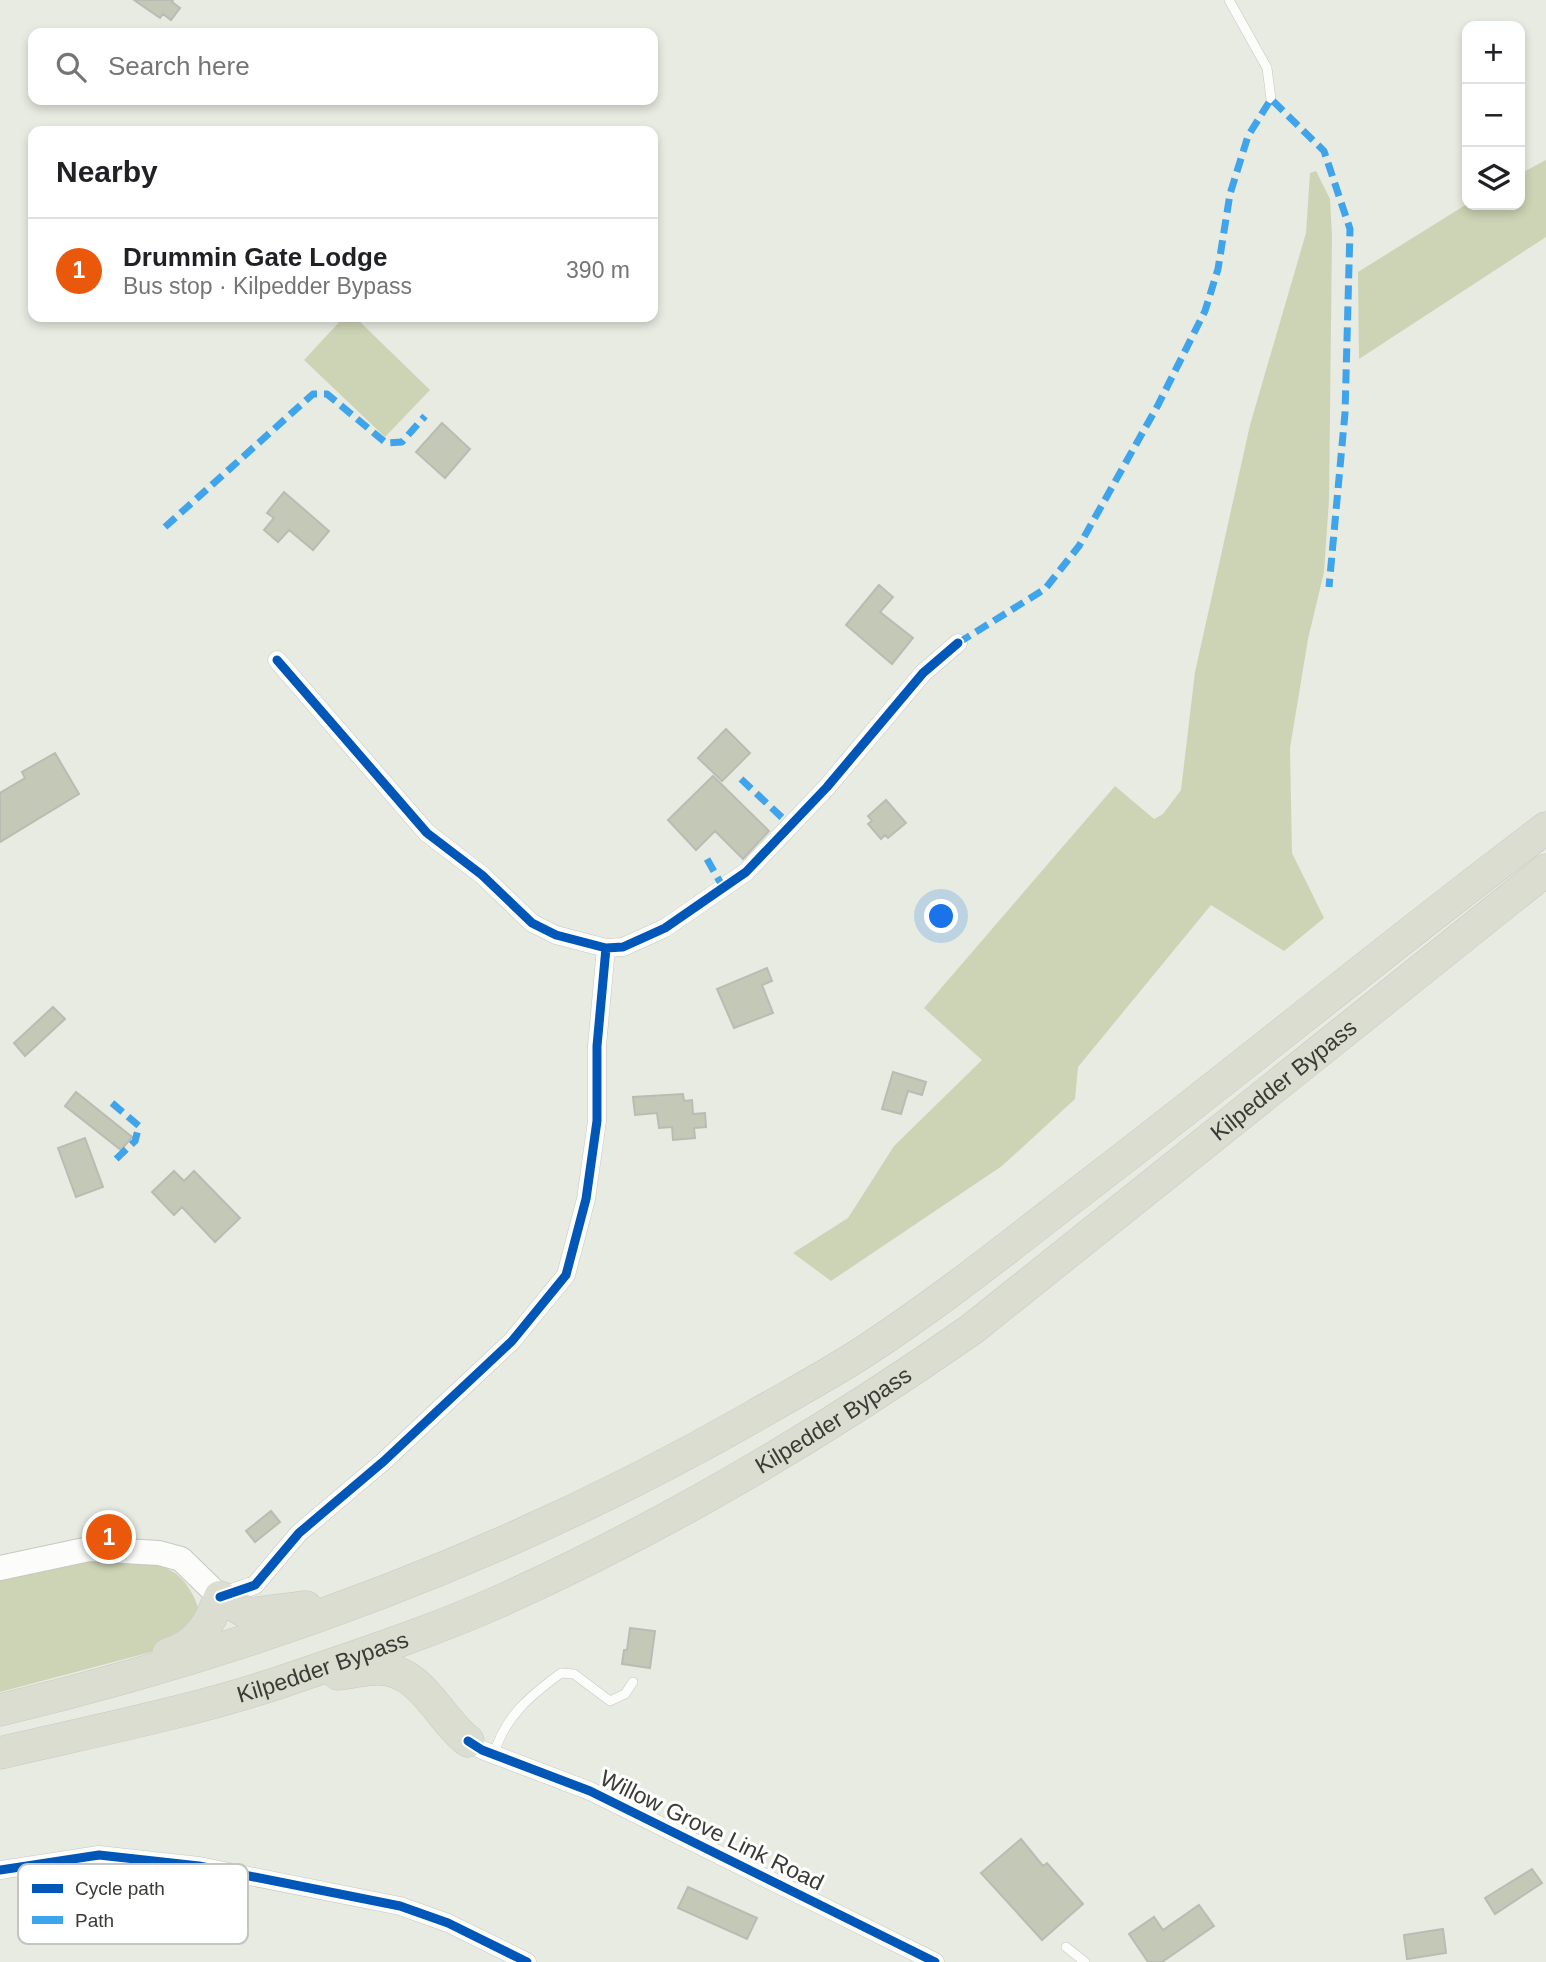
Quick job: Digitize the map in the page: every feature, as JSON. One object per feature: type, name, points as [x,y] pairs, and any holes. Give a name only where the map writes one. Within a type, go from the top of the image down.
[{"type":"highway","points":[[1406,934],[1514,831],[1546,807]]},
{"type":"highway","name":"Kilpedder Bypass","points":[[0,1710],[107,1684],[225,1650],[382,1594],[530,1532],[630,1484],[863,1353],[940,1299],[1163,1129],[1406,934],[1546,828]]},
{"type":"highway","name":"Kilpedder Bypass","points":[[0,1753],[185,1709],[279,1682],[495,1603],[570,1568],[701,1500],[873,1398],[1034,1282],[1546,870]]},
{"type":"highway","points":[[1270,1092],[1546,896]]},
{"type":"highway","points":[[107,1684],[136,1664],[183,1650],[200,1637],[209,1624],[220,1597],[248,1614],[300,1609],[353,1593],[382,1594]]},
{"type":"highway","points":[[279,1682],[379,1669],[402,1675],[425,1691],[452,1728],[481,1747]]},
{"type":"main road","points":[[0,1567],[89,1549],[159,1553],[181,1559],[220,1597]]},
{"type":"street","points":[[277,660],[427,833],[482,875],[532,923],[556,935],[606,948],[623,947],[665,928],[746,872],[827,787],[923,673],[958,643]]},
{"type":"street","points":[[220,1597],[255,1585],[299,1534],[384,1461],[512,1341],[566,1275],[586,1199],[597,1121],[597,1046],[606,948]]},
{"type":"street","name":"Willow Grove Link Road","points":[[481,1747],[590,1791],[935,1962]]},
{"type":"street","points":[[37,1864],[99,1854],[182,1864]]},
{"type":"street","points":[[0,1870],[18,1867]]},
{"type":"street","points":[[248,1876],[400,1906],[448,1923],[527,1962]]},
{"type":"lane","points":[[1229,0],[1267,68],[1271,99]]},
{"type":"lane","points":[[481,1747],[499,1736],[513,1713],[561,1673],[574,1674],[610,1701],[625,1694],[633,1682]]},
{"type":"lane","points":[[1066,1947],[1085,1962]]},
{"type":"green space","points":[[1546,160],[1546,237],[1359,359],[1358,272],[1462,207],[1462,210],[1525,210],[1525,171]]},
{"type":"green space","points":[[1316,171],[1330,199],[1332,236],[1329,500],[1324,572],[1308,639],[1290,748],[1292,853],[1324,918],[1284,951],[1211,905],[1078,1067],[1075,1099],[1002,1166],[831,1281],[793,1253],[848,1218],[894,1146],[982,1060],[924,1008],[1115,786],[1154,819],[1163,814],[1181,790],[1195,672],[1250,425],[1306,233],[1310,173]]},
{"type":"green space","points":[[339,322],[360,322],[430,390],[385,437],[304,360]]},
{"type":"green space","points":[[96,1559],[147,1563],[173,1572],[193,1594],[200,1613],[174,1646],[0,1692],[0,1577]]},
{"type":"building","points":[[134,0],[173,0],[180,8],[171,20],[163,14],[160,18]]},
{"type":"building","points":[[442,423],[470,449],[445,478],[416,452]]},
{"type":"building","points":[[284,492],[329,531],[313,550],[289,530],[278,542],[264,530],[274,518],[267,513]]},
{"type":"building","points":[[879,585],[893,597],[880,612],[913,638],[892,664],[846,625]]},
{"type":"building","points":[[726,729],[750,753],[722,781],[698,758]]},
{"type":"building","points":[[55,753],[79,794],[0,842],[0,793],[25,778],[22,772]]},
{"type":"building","points":[[713,776],[769,831],[743,859],[715,831],[696,850],[668,820]]},
{"type":"building","points":[[886,800],[906,823],[888,838],[885,835],[881,839],[868,824],[872,821],[868,816]]},
{"type":"building","points":[[767,968],[772,981],[762,985],[773,1013],[734,1028],[717,989]]},
{"type":"building","points":[[53,1007],[65,1019],[25,1056],[14,1043]]},
{"type":"building","points":[[893,1072],[926,1082],[922,1095],[908,1091],[901,1114],[882,1109]]},
{"type":"building","points":[[76,1092],[132,1137],[121,1150],[65,1106]]},
{"type":"building","points":[[683,1094],[684,1101],[692,1100],[693,1114],[705,1113],[706,1127],[694,1128],[695,1138],[673,1140],[672,1127],[659,1128],[657,1113],[635,1115],[633,1097]]},
{"type":"building","points":[[85,1138],[103,1187],[76,1197],[58,1148]]},
{"type":"building","points":[[174,1171],[184,1181],[194,1171],[240,1218],[215,1242],[182,1207],[174,1215],[152,1192]]},
{"type":"building","points":[[271,1511],[280,1522],[255,1542],[246,1531]]},
{"type":"building","points":[[630,1628],[655,1631],[650,1668],[622,1664]]},
{"type":"building","points":[[1021,1839],[1043,1866],[1047,1863],[1083,1904],[1042,1940],[981,1873]]},
{"type":"building","points":[[1532,1869],[1542,1883],[1495,1914],[1485,1898]]},
{"type":"building","points":[[688,1887],[757,1918],[747,1939],[678,1908]]},
{"type":"building","points":[[1199,1905],[1214,1926],[1162,1962],[1148,1962],[1129,1934],[1154,1917],[1163,1930]]},
{"type":"building","points":[[1443,1929],[1446,1953],[1407,1959],[1404,1935]]},
{"type":"marked path","points":[[958,643],[1045,589],[1079,546],[1158,405],[1205,311],[1218,269],[1230,194],[1248,136],[1271,99],[1324,151],[1350,229],[1345,413],[1329,587]]},
{"type":"marked path","points":[[165,527],[313,394],[327,394],[386,443],[402,442],[425,416]]},
{"type":"marked path","points":[[741,779],[791,826]]},
{"type":"marked path","points":[[707,859],[724,889]]},
{"type":"marked path","points":[[112,1103],[139,1126],[135,1141],[115,1160]]},
{"type":"cycle path","points":[[277,660],[427,833],[482,875],[532,923],[556,935],[606,948],[623,947],[665,928],[746,872],[827,787],[923,673],[958,643]]},
{"type":"cycle path","points":[[220,1597],[255,1585],[299,1533],[384,1461],[512,1341],[566,1275],[586,1199],[597,1121],[597,1046],[606,948]]},
{"type":"cycle path","points":[[468,1741],[482,1750],[590,1791],[935,1962]]},
{"type":"cycle path","points":[[40,1864],[99,1855],[181,1864]]},
{"type":"cycle path","points":[[0,1870],[18,1867]]},
{"type":"cycle path","points":[[248,1876],[400,1906],[448,1923],[527,1962]]},
{"type":"place","name":"Drummin Gate Lodge","points":[[109,1537]]}]
